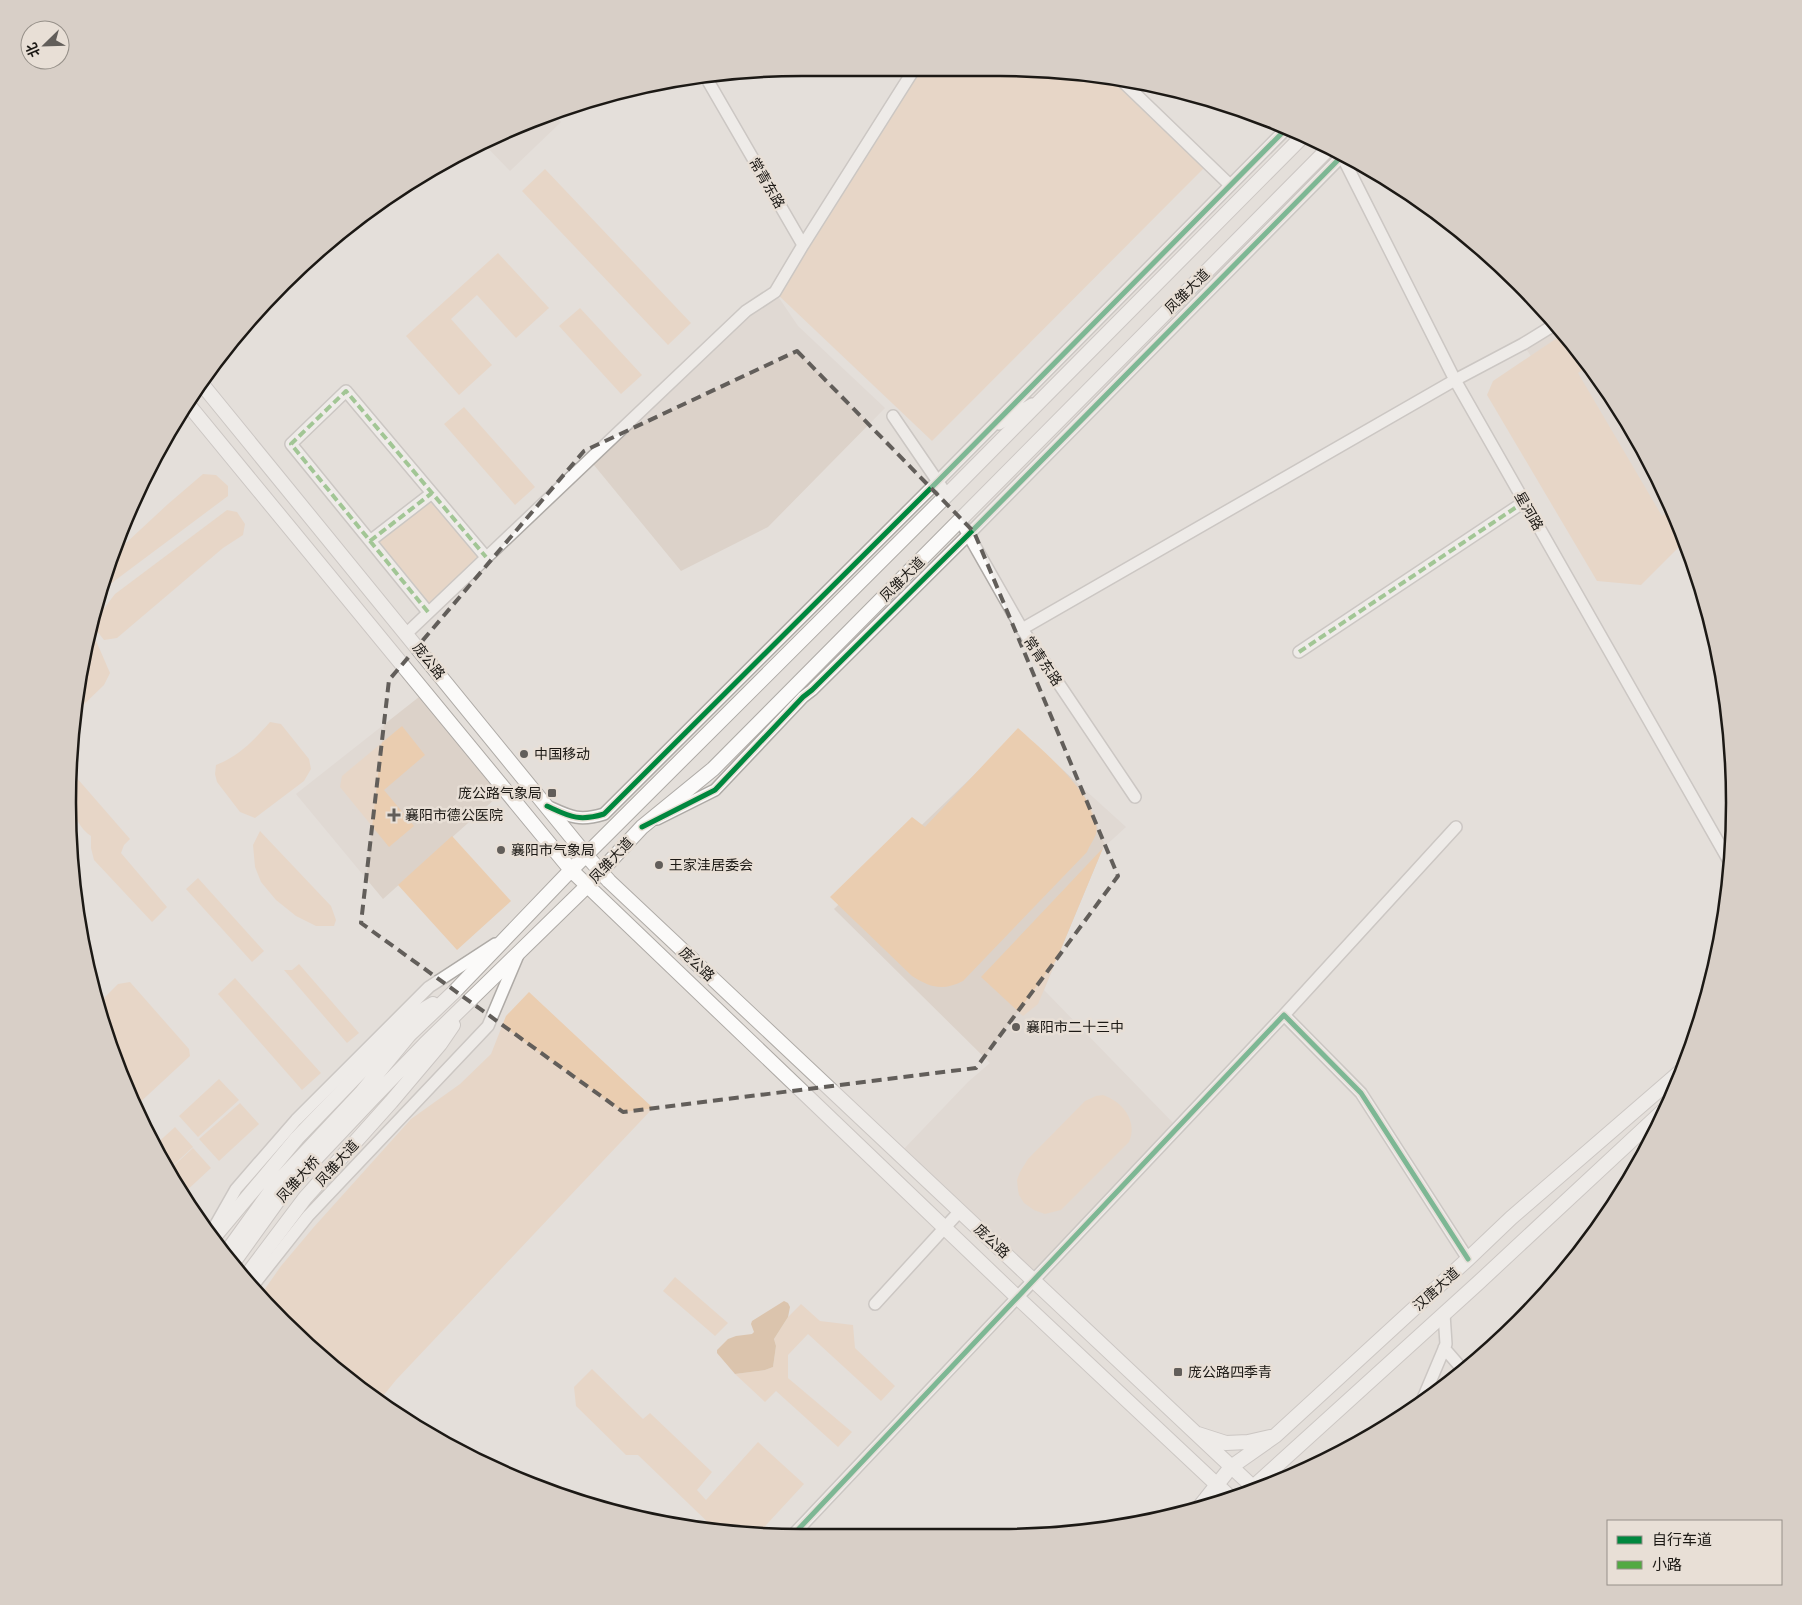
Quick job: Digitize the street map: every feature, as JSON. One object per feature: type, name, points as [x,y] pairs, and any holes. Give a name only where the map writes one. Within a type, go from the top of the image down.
[{"type":"main road","name":"凤雏大道","points":[[366,1096],[409,1035],[1298,141]]},
{"type":"main road","name":"凤雏大道","points":[[366,1096],[468,1003],[586,887],[642,826],[713,769],[1324,152]]},
{"type":"main road","name":"庞公路","points":[[206,388],[600,872],[1248,1484]]},
{"type":"main road","name":"庞公路","points":[[192,410],[586,887],[1018,1298],[1226,1492]]},
{"type":"main road","name":"凤雏大道","points":[[218,1233],[297,1138],[416,1014],[455,990]]},
{"type":"main road","name":"凤雏大道","points":[[249,1272],[305,1198],[440,1044],[468,1003]]},
{"type":"main road","name":"汉唐大道","points":[[1206,1498],[1231,1467],[1276,1436],[1511,1218],[1670,1081]]},
{"type":"main road","name":"凤雏大桥","points":[[229,1249],[275,1185],[366,1096]]},
{"type":"main road","name":"凤雏大桥","points":[[237,1258],[284,1192],[366,1096]]},
{"type":"main road","name":"汉唐大道","points":[[1262,1479],[1652,1121]]},
{"type":"main road","points":[[1195,1433],[1226,1443],[1248,1442],[1276,1436]]},
{"type":"main road","points":[[1282,1471],[1293,1451]]},
{"type":"main road","points":[[1197,1464],[1206,1480],[1206,1492],[1203,1499]]},
{"type":"street","points":[[406,634],[746,311],[775,292],[910,76]]},
{"type":"street","name":"常青东路","points":[[709,82],[803,245]]},
{"type":"street","points":[[1129,88],[1230,185]]},
{"type":"street","points":[[546,806],[573,818],[592,818],[604,814],[938,481],[1281,134]]},
{"type":"street","points":[[642,826],[715,790],[803,696],[822,680],[996,507],[1337,160]]},
{"type":"street","name":"星河路","points":[[1347,165],[1455,380],[1724,850]]},
{"type":"street","points":[[1022,628],[1549,328]]},
{"type":"street","points":[[428,612],[291,444],[346,391],[486,557]]},
{"type":"street","points":[[983,435],[1047,395]]},
{"type":"street","points":[[893,416],[947,495]]},
{"type":"street","points":[[996,507],[1027,453]]},
{"type":"street","points":[[370,541],[432,493]]},
{"type":"street","points":[[1299,652],[1524,502]]},
{"type":"street","name":"常青东路","points":[[960,520],[1022,628],[1135,797]]},
{"type":"street","points":[[802,640],[834,585]]},
{"type":"street","points":[[822,680],[858,624]]},
{"type":"street","points":[[799,1529],[1284,1015],[1456,827]]},
{"type":"street","points":[[214,1228],[236,1189],[296,1120],[429,986],[505,938]]},
{"type":"street","points":[[256,1281],[308,1216],[488,1026],[518,954]]},
{"type":"street","points":[[1284,1015],[1361,1093],[1468,1259]]},
{"type":"street","points":[[875,1304],[960,1211]]},
{"type":"street","points":[[1427,1390],[1446,1344],[1444,1314]]},
{"type":"street","points":[[1444,1348],[1459,1365]]},
{"type":"highlighted area","points":[[797,351],[974,532],[1118,876],[976,1068],[623,1112],[361,923],[389,680],[584,451]]},
{"type":"shaded area","points":[[910,76],[1047,78],[1094,82],[1129,88],[1208,164],[932,441],[775,292]]},
{"type":"shaded area","points":[[558,119],[561,122],[510,171],[488,148]]},
{"type":"shaded area","points":[[545,169],[691,323],[668,345],[522,191]]},
{"type":"shaded area","points":[[498,253],[549,308],[516,338],[477,295],[451,319],[492,365],[459,395],[406,336]]},
{"type":"shaded area","points":[[775,292],[798,326],[885,408],[768,527],[681,571],[589,459]]},
{"type":"shaded area","points":[[580,308],[642,375],[621,394],[559,326]]},
{"type":"shaded area","points":[[1549,328],[1576,360],[1603,399],[1651,481],[1674,535],[1656,548],[1523,344]]},
{"type":"shaded area","points":[[1557,338],[1576,360],[1583,370],[1578,373],[1662,516],[1665,514],[1679,547],[1641,585],[1597,581],[1487,395],[1493,381]]},
{"type":"shaded area","points":[[464,407],[535,487],[515,505],[444,424]]},
{"type":"shaded area","points":[[203,474],[216,475],[228,486],[228,496],[110,584],[125,544]]},
{"type":"shaded area","points":[[432,493],[486,557],[428,612],[370,541]]},
{"type":"shaded area","points":[[227,510],[237,512],[245,524],[243,535],[223,548],[117,638],[104,640],[97,631],[103,608],[115,594]]},
{"type":"shaded area","points":[[95,639],[110,673],[104,685],[82,706]]},
{"type":"shaded area","name":"襄阳市德公医院","points":[[424,693],[505,790],[383,899],[296,794]]},
{"type":"shaded area","points":[[270,722],[281,724],[309,759],[311,769],[304,781],[255,818],[240,812],[217,782],[215,774],[216,765],[232,757],[245,747]]},
{"type":"shaded area","points":[[402,726],[425,755],[384,790],[414,826],[389,847],[340,787],[342,776]]},
{"type":"shaded area","points":[[1018,728],[1055,762],[1080,791],[1090,806],[1096,821],[1096,834],[1087,852],[963,981],[943,987],[925,983],[912,976],[830,897],[912,817],[925,827]]},
{"type":"shaded area","name":"襄阳市二十三中","points":[[1020,731],[1126,827],[1103,848],[1044,990],[1178,1128],[1033,1281],[902,1151],[968,1082],[990,1063],[834,909]]},
{"type":"shaded area","points":[[77,778],[130,839],[124,845],[121,853],[167,907],[152,922],[94,860],[91,836],[77,818]]},
{"type":"shaded area","points":[[260,831],[331,906],[336,920],[334,926],[316,926],[296,916],[276,900],[261,882],[255,867],[253,845]]},
{"type":"shaded area","points":[[452,836],[511,901],[457,950],[398,885]]},
{"type":"shaded area","points":[[1103,848],[1038,1004],[1023,1016],[981,977]]},
{"type":"shaded area","points":[[198,878],[264,951],[252,962],[186,889]]},
{"type":"shaded area","points":[[299,964],[359,1033],[347,1043],[284,970],[292,970]]},
{"type":"shaded area","points":[[235,978],[321,1073],[302,1090],[218,994]]},
{"type":"shaded area","points":[[130,982],[189,1049],[190,1056],[141,1101],[115,1036],[104,998],[118,984]]},
{"type":"shaded area","points":[[529,992],[653,1108],[384,1395],[360,1379],[324,1349],[264,1290],[281,1266],[313,1228],[411,1119],[460,1084],[491,1054],[506,1016]]},
{"type":"shaded area","points":[[219,1079],[239,1100],[198,1137],[179,1116]]},
{"type":"shaded area","points":[[1103,1095],[1117,1102],[1127,1113],[1132,1127],[1129,1142],[1061,1210],[1045,1214],[1034,1210],[1024,1203],[1019,1195],[1017,1180],[1020,1172],[1028,1159],[1085,1101]]},
{"type":"shaded area","points":[[240,1103],[259,1124],[219,1161],[199,1139]]},
{"type":"shaded area","points":[[175,1127],[193,1147],[173,1165],[160,1141]]},
{"type":"shaded area","points":[[193,1148],[211,1168],[188,1189],[174,1166]]},
{"type":"shaded area","points":[[675,1277],[728,1323],[715,1336],[663,1291]]},
{"type":"shaded area","points":[[784,1301],[790,1307],[788,1317],[774,1339],[776,1346],[773,1367],[765,1370],[735,1374],[717,1353],[717,1350],[728,1339],[752,1334],[754,1332],[751,1324],[752,1321]]},
{"type":"shaded area","points":[[801,1304],[820,1321],[853,1325],[855,1348],[895,1386],[881,1401],[808,1334],[788,1355],[788,1378],[852,1432],[838,1447],[776,1391],[765,1402],[735,1374],[765,1370],[773,1367],[776,1346],[774,1339],[788,1317]]},
{"type":"shaded area","points":[[592,1369],[643,1419],[650,1413],[712,1472],[697,1490],[706,1500],[758,1442],[804,1484],[764,1527],[709,1523],[638,1455],[626,1455],[576,1406],[574,1387]]},
{"type":"marked path","points":[[428,612],[291,444],[346,391],[486,557]]},
{"type":"marked path","points":[[370,541],[432,493]]},
{"type":"marked path","points":[[1299,652],[1524,502]]},
{"type":"cycle path","points":[[547,806],[580,818],[604,814],[938,481],[1281,134]]},
{"type":"cycle path","points":[[642,827],[715,790],[803,697],[968,535],[1338,160]]},
{"type":"cycle path","points":[[799,1529],[1284,1015],[1361,1093],[1468,1259]]},
{"type":"place","name":"中国移动","points":[[524,754]]},
{"type":"place","name":"庞公路气象局","points":[[552,793]]},
{"type":"place","name":"襄阳市德公医院","points":[[394,815]]},
{"type":"place","name":"襄阳市气象局","points":[[501,850]]},
{"type":"place","name":"王家洼居委会","points":[[659,865]]},
{"type":"place","name":"襄阳市二十三中","points":[[1016,1027]]},
{"type":"place","name":"庞公路四季青","points":[[1178,1372]]}]
